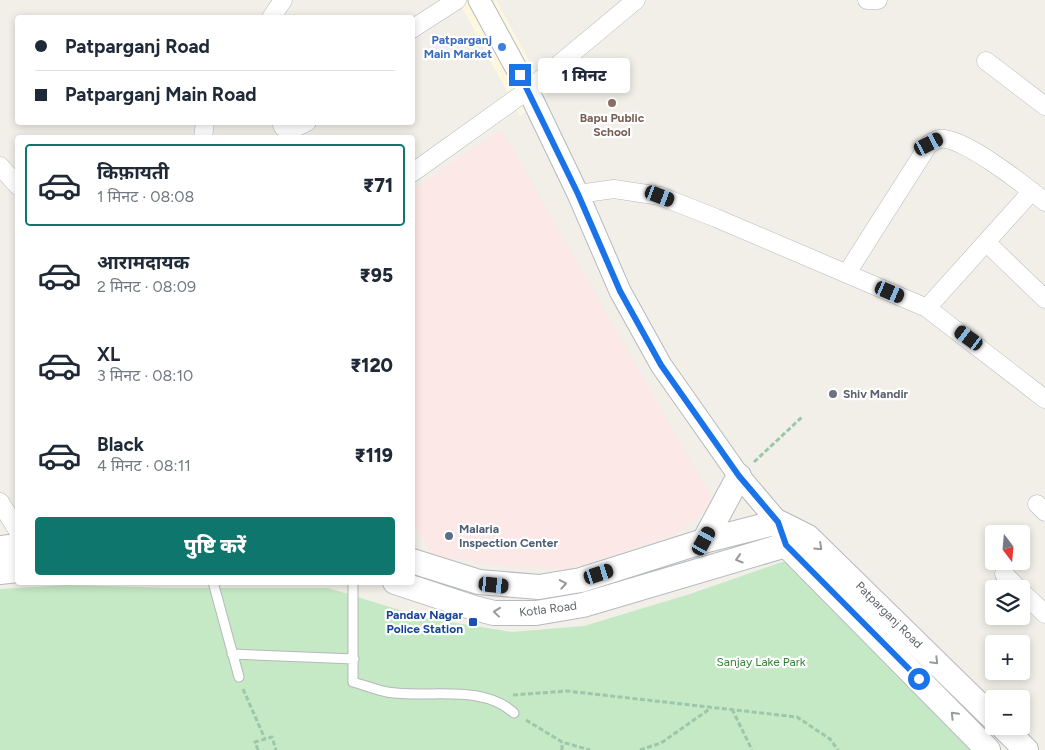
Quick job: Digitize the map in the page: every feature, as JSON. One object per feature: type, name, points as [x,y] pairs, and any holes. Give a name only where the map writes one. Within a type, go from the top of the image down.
[{"type":"main road","points":[[704,541],[739,476]]},
{"type":"main road","name":"Kotla Road","points":[[415,563],[479,582],[539,587],[581,580],[704,541],[778,522]]},
{"type":"main road","name":"Patparganj Road","points":[[778,522],[808,536],[985,709]]},
{"type":"main road","name":"Kotla Road","points":[[404,585],[474,608],[494,612],[536,613],[583,605],[786,545]]},
{"type":"main road","name":"Patparganj Road","points":[[786,545],[988,750]]},
{"type":"main road","points":[[0,548],[15,546]]},
{"type":"main road","points":[[0,572],[15,570]]},
{"type":"main road","points":[[1011,735],[1026,750]]},
{"type":"street","points":[[273,15],[283,0]]},
{"type":"street","points":[[415,27],[457,0]]},
{"type":"street","points":[[479,0],[528,90],[578,194],[620,291],[661,365],[739,476],[778,522],[786,545]]},
{"type":"street","points":[[415,171],[528,90],[636,0]]},
{"type":"street","points":[[867,0],[878,0]]},
{"type":"street","points":[[986,60],[1045,106]]},
{"type":"street","points":[[282,125],[283,127],[295,128],[301,125]]},
{"type":"street","points":[[847,274],[929,144],[940,139],[955,141],[999,166],[1045,202]]},
{"type":"street","points":[[0,166],[15,183]]},
{"type":"street","points":[[578,194],[614,189],[660,196],[927,308],[1045,399]]},
{"type":"street","points":[[927,308],[1032,191]]},
{"type":"street","points":[[986,242],[1045,299]]},
{"type":"street","points":[[0,502],[15,526]]},
{"type":"street","points":[[1004,574],[1010,580]]},
{"type":"street","points":[[1030,600],[1045,614]]},
{"type":"lane","points":[[213,585],[238,677]]},
{"type":"lane","points":[[353,585],[353,682],[387,692],[488,697],[504,704],[514,713]]},
{"type":"lane","points":[[232,654],[354,659]]},
{"type":"path","points":[[739,476],[802,417]]},
{"type":"path","points":[[238,677],[265,739]]},
{"type":"path","points":[[488,697],[567,691],[797,717],[830,739],[838,750]]},
{"type":"path","points":[[640,750],[661,743],[711,707]]},
{"type":"path","points":[[732,709],[752,750]]},
{"type":"path","points":[[514,713],[562,742],[590,750]]},
{"type":"path","points":[[258,750],[255,742],[272,737],[276,750]]},
{"type":"path","points":[[562,742],[562,750]]},
{"type":"shaded area","name":"Patparganj Main Market","points":[[458,0],[496,0],[547,94],[520,116]]},
{"type":"shaded area","points":[[501,129],[715,504],[673,535],[566,570],[506,566],[434,556],[415,526],[415,188]]},
{"type":"green space","name":"Sanjay Lake Park","points":[[785,561],[971,750],[0,750],[0,589],[68,585],[167,588],[328,588],[426,618],[512,632],[584,626],[690,594]]},
{"type":"place","name":"Patparganj Main Market","points":[[502,47]]},
{"type":"place","name":"Bapu Public School","points":[[612,103]]},
{"type":"place","name":"Shiv Mandir","points":[[833,394]]},
{"type":"place","name":"Malaria Inspection Center","points":[[449,536]]},
{"type":"place","name":"Pandav Nagar Police Station","points":[[473,622]]},
{"type":"route","points":[[520,75],[578,194],[620,291],[661,365],[739,476],[778,522],[786,545],[919,679]]}]
